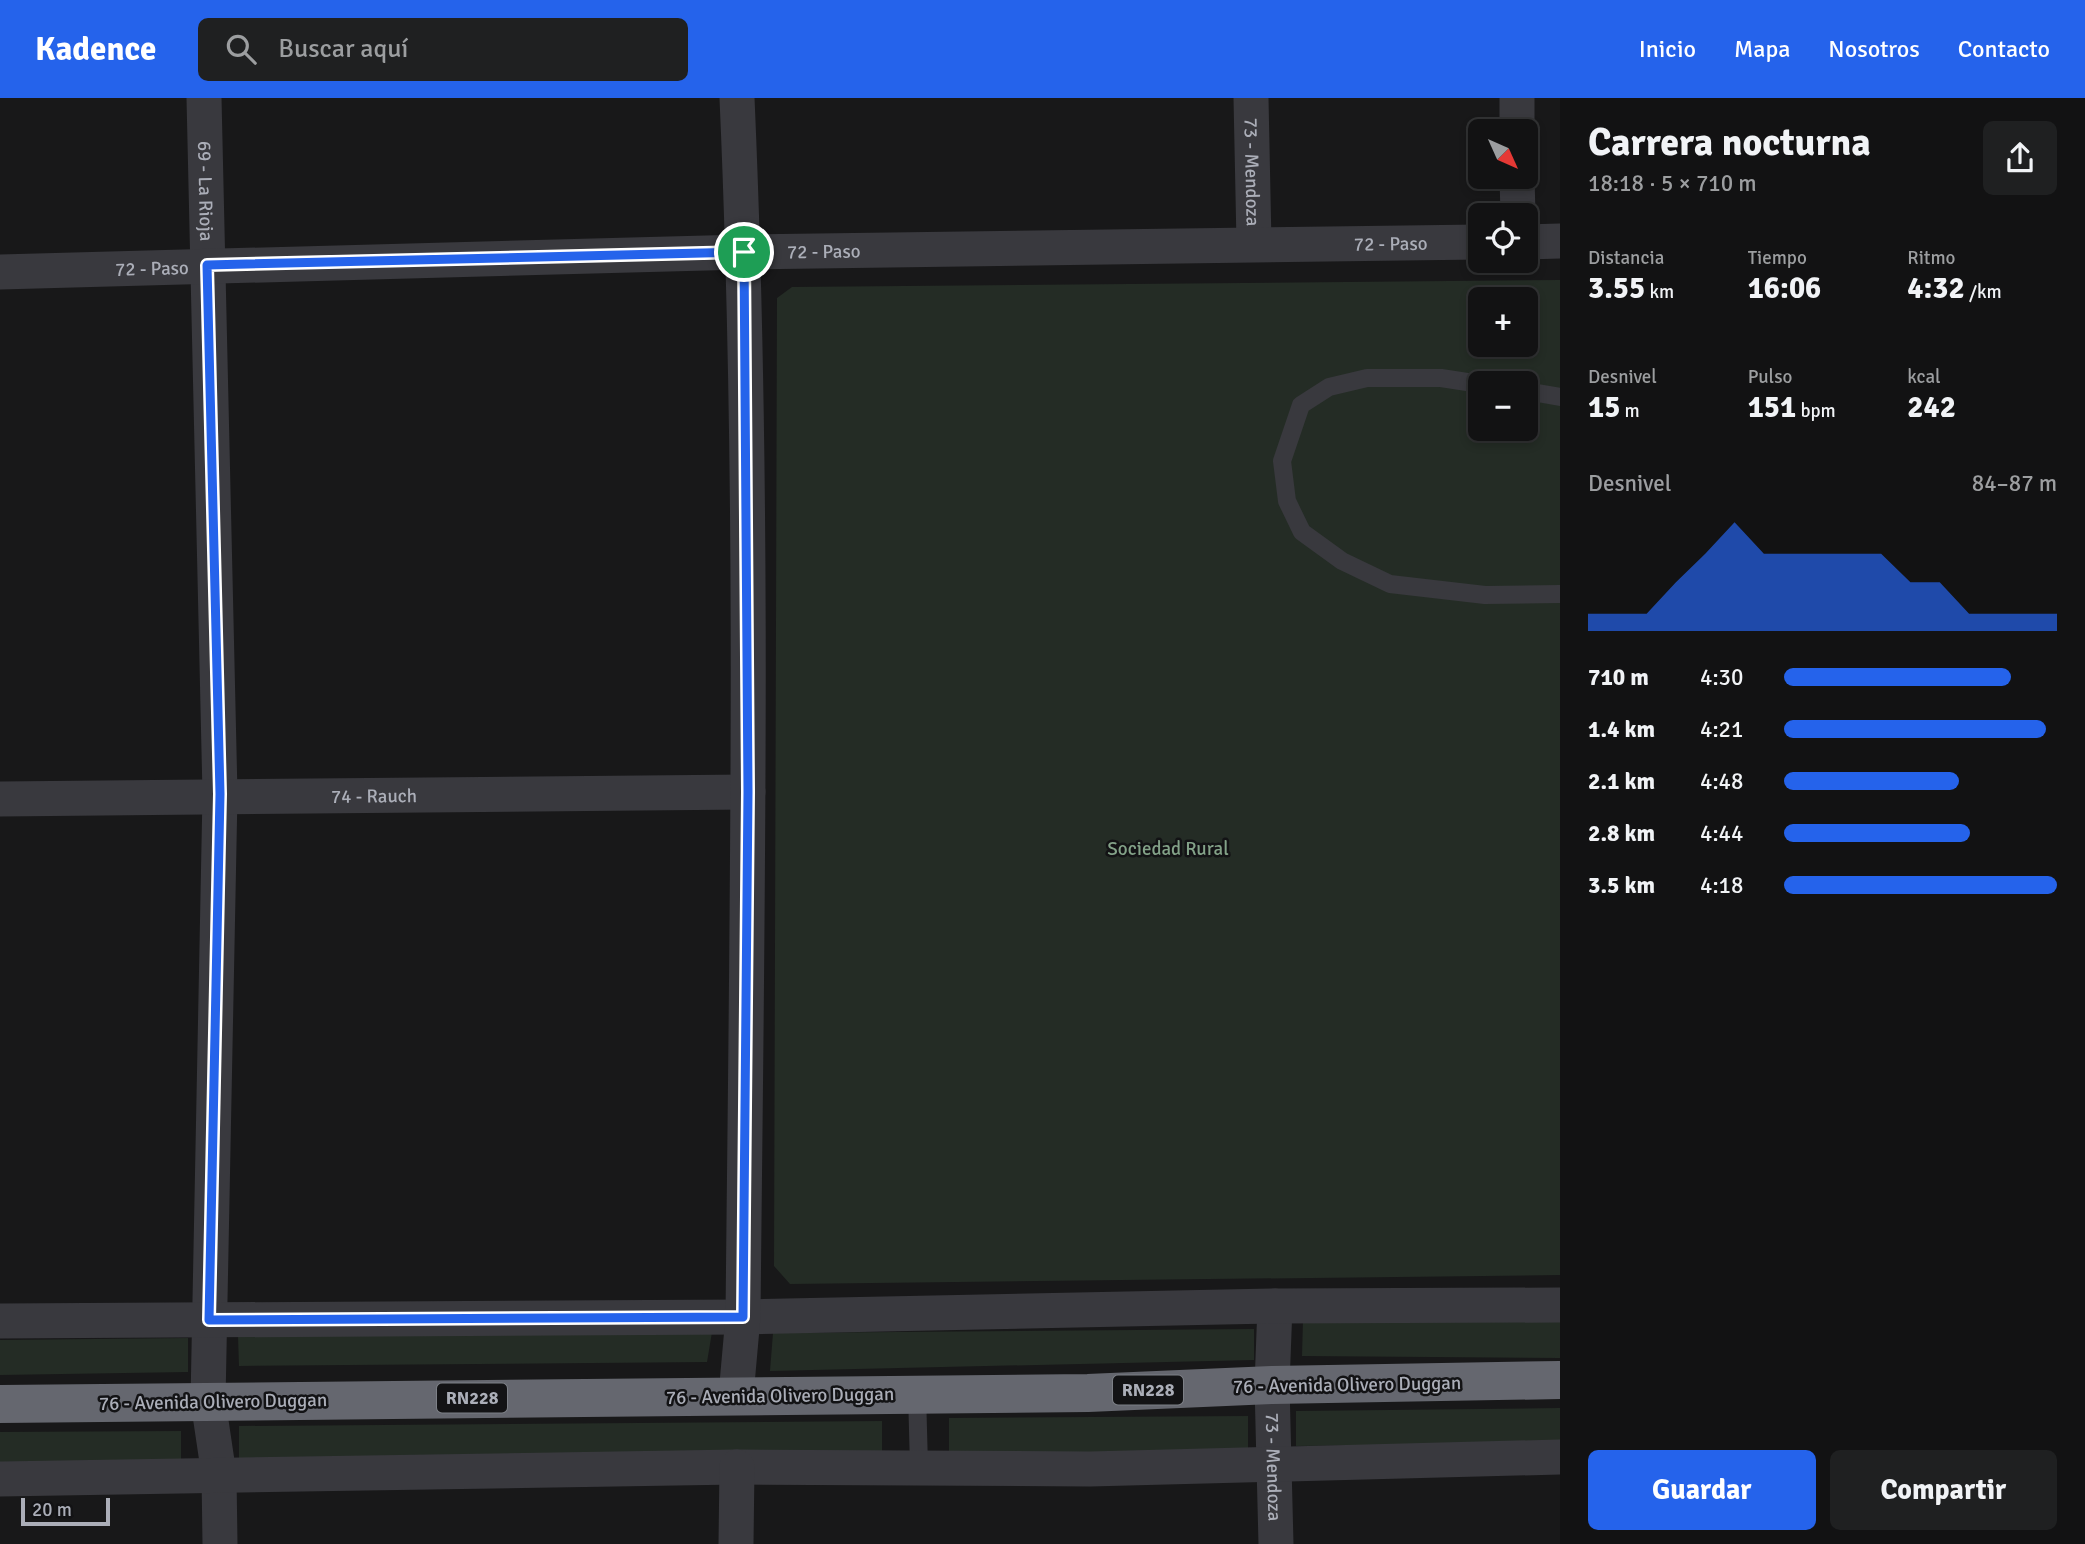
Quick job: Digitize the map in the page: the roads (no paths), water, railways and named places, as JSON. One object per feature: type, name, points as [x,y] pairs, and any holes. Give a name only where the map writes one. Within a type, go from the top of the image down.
[{"type":"highway","name":"76 - Avenida Olivero Duggan","points":[[0,1404],[1088,1393],[1272,1385],[1560,1380]]},
{"type":"street","name":"69 - La Rioja","points":[[204,98],[220,794],[208,1401],[219,1475],[220,1544]]},
{"type":"street","points":[[737,98],[744,252],[748,792],[743,1317],[737,1395]]},
{"type":"street","name":"73 - Mendoza","points":[[1251,98],[1254,243]]},
{"type":"street","points":[[1517,98],[1517,119]]},
{"type":"street","points":[[1538,242],[1560,241]]},
{"type":"street","name":"72 - Paso","points":[[0,272],[744,252],[1468,242]]},
{"type":"street","name":"74 - Rauch","points":[[0,799],[220,794],[748,792]]},
{"type":"street","points":[[0,1321],[743,1317],[1275,1306],[1560,1305]]},
{"type":"street","name":"73 - Mendoza","points":[[1275,1306],[1272,1385],[1276,1544]]},
{"type":"street","points":[[0,1479],[737,1467],[1090,1469],[1276,1462],[1560,1457]]},
{"type":"street","points":[[736,1544],[737,1467]]},
{"type":"lane","points":[[1468,382],[1441,378],[1367,379],[1329,387],[1301,405],[1282,461],[1287,501],[1302,532],[1342,561],[1390,584],[1485,595],[1560,594]]},
{"type":"lane","points":[[1538,393],[1560,397]]},
{"type":"lane","points":[[917,1393],[919,1466]]},
{"type":"park label","name":"Sociedad Rural","points":[[1168,848]]}]
